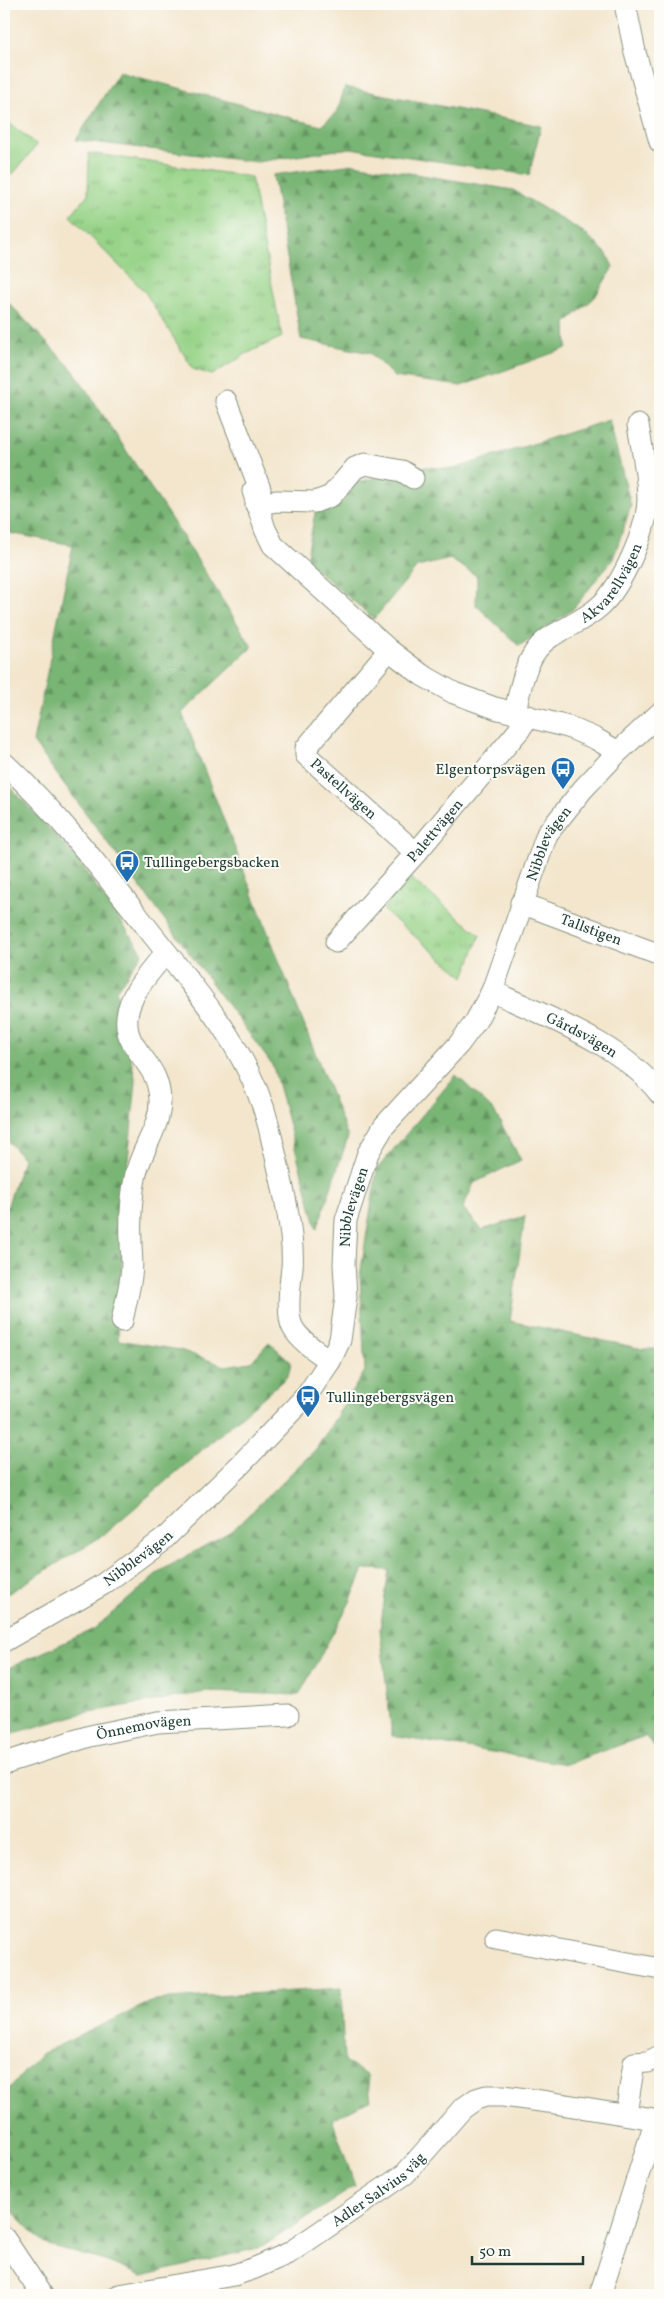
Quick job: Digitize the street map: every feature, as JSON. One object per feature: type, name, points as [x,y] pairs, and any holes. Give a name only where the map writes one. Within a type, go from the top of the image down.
[{"type":"street","points":[[625,4],[635,52],[660,142]]},
{"type":"street","points":[[226,401],[260,489],[253,491],[256,505],[273,545],[389,650],[422,675],[454,693],[495,708],[568,727],[596,738],[618,752]]},
{"type":"street","name":"Akvarellvägen","points":[[521,714],[524,678],[534,651],[550,637],[576,623],[602,605],[624,570],[637,543],[647,514],[648,498],[638,425]]},
{"type":"street","points":[[256,505],[276,501],[315,502],[331,496],[355,468],[365,464],[402,471],[413,478]]},
{"type":"street","name":"Pastellvägen","points":[[389,650],[306,748],[306,755],[416,853]]},
{"type":"street","name":"Nibblevägen","points":[[4,1641],[102,1585],[164,1538],[235,1471],[301,1402],[330,1361],[340,1340],[343,1324],[346,1297],[344,1264],[346,1220],[368,1154],[384,1126],[459,1044],[476,1021],[492,991],[521,903],[547,834],[583,789],[618,752],[660,713]]},
{"type":"street","name":"Palettvägen","points":[[336,942],[416,853],[520,729],[521,714]]},
{"type":"street","points":[[4,763],[48,808],[166,953],[229,1037],[250,1076],[268,1125],[289,1224],[293,1254],[290,1299],[293,1328],[307,1344],[330,1361]]},
{"type":"street","name":"Tallstigen","points":[[521,903],[660,955]]},
{"type":"street","points":[[122,1321],[131,1275],[130,1220],[134,1179],[138,1163],[156,1128],[160,1100],[156,1076],[132,1041],[127,1021],[130,1004],[147,974],[166,953]]},
{"type":"street","name":"Gårdsvägen","points":[[492,991],[606,1046],[650,1081],[660,1094]]},
{"type":"street","name":"Önnemovägen","points":[[4,1763],[90,1736],[158,1722],[288,1715]]},
{"type":"street","points":[[496,1938],[660,1969]]},
{"type":"street","points":[[626,2114],[634,2063],[648,2062],[660,2056]]},
{"type":"street","name":"Adler Salvius väg","points":[[119,2295],[234,2275],[289,2253],[405,2174],[462,2109],[481,2098],[503,2096],[658,2119]]},
{"type":"street","points":[[600,2295],[658,2119]]},
{"type":"street","points":[[4,2238],[42,2295]]},
{"type":"green space","points":[[119,72],[321,126],[337,112],[345,87],[541,126],[529,175],[350,148],[257,162],[76,140]]},
{"type":"green space","points":[[4,119],[37,145],[12,175],[4,169]]},
{"type":"green space","points":[[89,153],[251,177],[282,337],[246,354],[212,375],[193,369],[145,292],[70,216],[88,194]]},
{"type":"green space","points":[[354,164],[513,190],[585,233],[607,254],[613,267],[595,297],[566,323],[567,348],[461,386],[394,377],[370,353],[301,339],[273,175]]},
{"type":"green space","points":[[4,298],[74,371],[183,537],[252,647],[182,713],[348,1137],[317,1229],[273,1066],[33,742],[73,545],[4,532]]},
{"type":"green space","points":[[609,420],[631,506],[613,559],[573,609],[519,646],[476,605],[477,576],[450,559],[417,567],[374,619],[306,561],[315,513],[341,503],[355,483],[416,466],[453,469]]},
{"type":"green space","points":[[4,780],[76,858],[143,953],[116,990],[136,1082],[125,1189],[118,1340],[180,1350],[225,1366],[251,1362],[269,1342],[291,1362],[288,1376],[102,1536],[4,1596],[4,1217],[23,1159],[4,1136]]},
{"type":"green space","points":[[409,877],[480,935],[464,977],[383,910]]},
{"type":"green space","points":[[456,1075],[494,1111],[521,1160],[474,1183],[463,1208],[482,1230],[525,1216],[510,1321],[643,1349],[660,1349],[660,1753],[645,1736],[567,1764],[392,1736],[380,1629],[389,1570],[364,1569],[350,1602],[299,1695],[206,1692],[84,1713],[4,1736],[4,1670],[94,1629],[162,1570],[233,1530],[316,1449],[365,1371],[360,1276],[377,1169]]},
{"type":"green space","points":[[341,1988],[344,2061],[367,2075],[371,2100],[332,2119],[355,2186],[262,2247],[142,2276],[108,2262],[45,2244],[4,2203],[4,2094],[41,2054],[155,2000]]},
{"type":"place","name":"Elgentorpsvägen","points":[[563,790]]},
{"type":"place","name":"Tullingebergsbacken","points":[[127,883]]},
{"type":"place","name":"Tullingebergsvägen","points":[[308,1418]]}]
